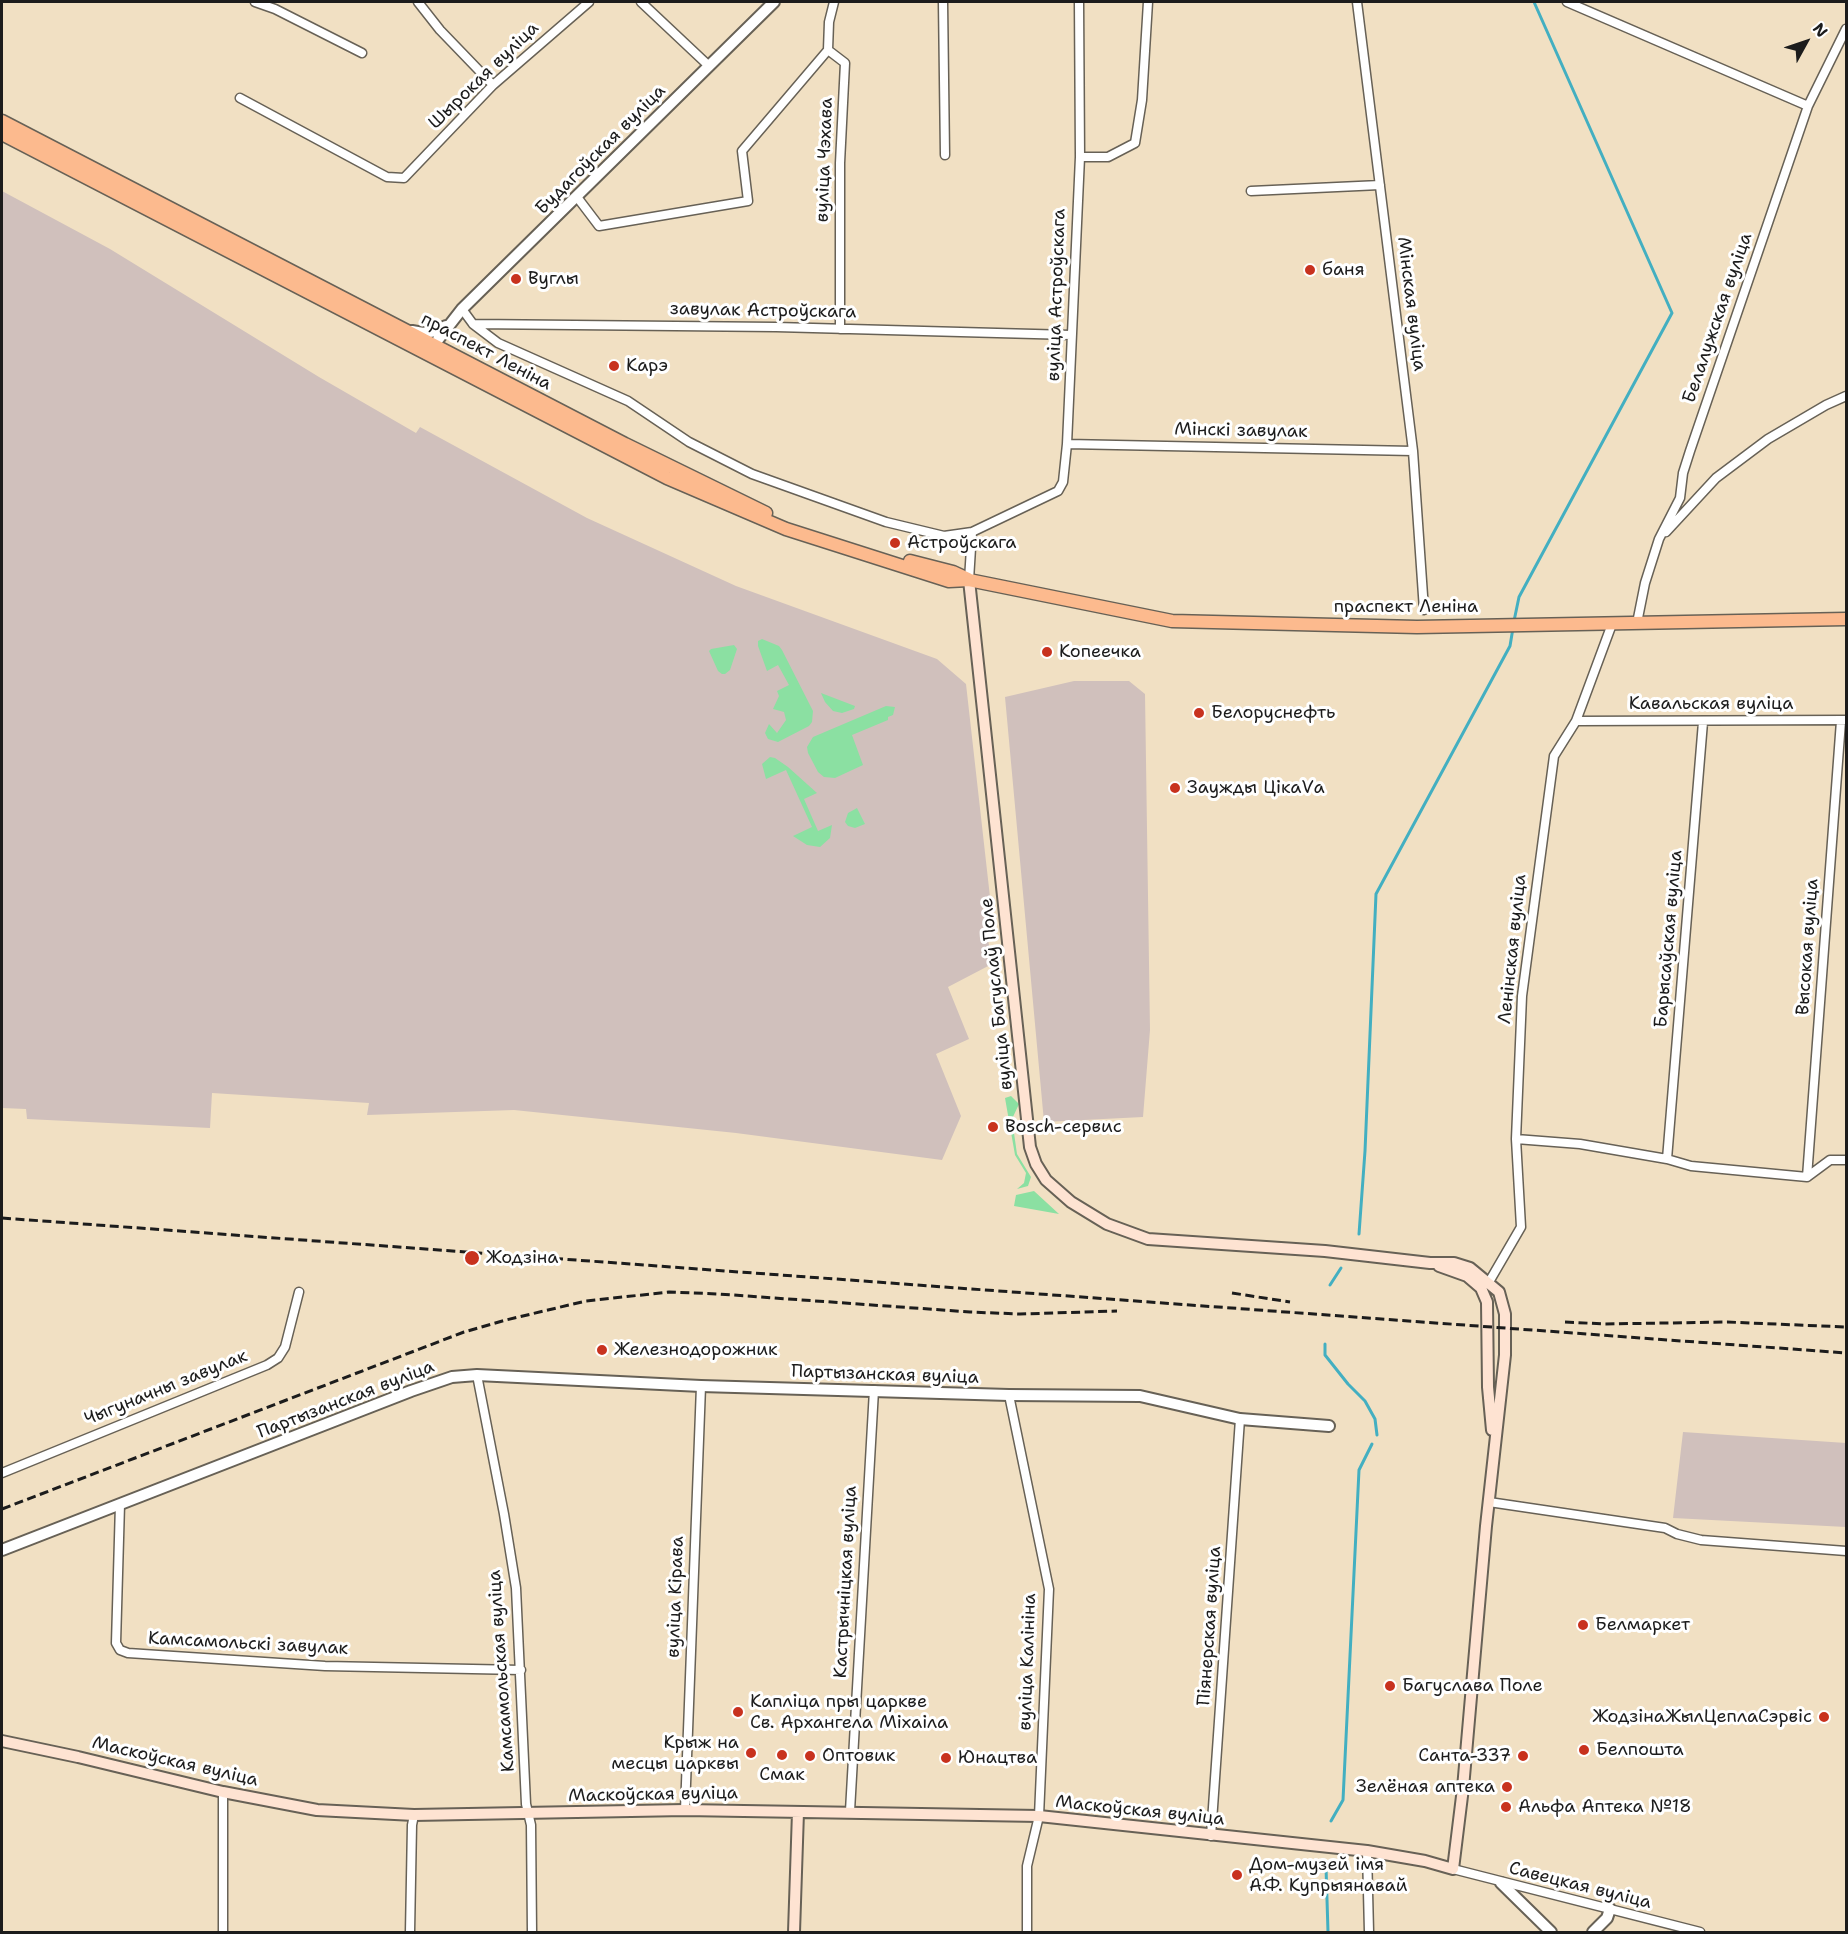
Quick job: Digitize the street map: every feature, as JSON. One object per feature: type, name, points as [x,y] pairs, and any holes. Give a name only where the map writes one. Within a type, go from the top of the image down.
[{"type":"main road","name":"праспект Леніна","points":[[2,121],[405,330],[431,349],[460,358],[661,462],[766,513],[897,558],[953,572],[969,580]]},
{"type":"main road","name":"праспект Леніна","points":[[2,134],[431,349],[566,427],[667,478],[786,529],[949,581],[969,580],[1172,621],[1417,627],[1846,619]]},
{"type":"main road","name":"вуліца Багуслаў Поле","points":[[969,580],[1030,1147],[1036,1164],[1046,1180],[1071,1202],[1107,1224],[1148,1239],[1325,1251],[1430,1263],[1454,1263],[1470,1268],[1499,1292],[1505,1314],[1505,1355],[1453,1869]]},
{"type":"main road","name":"вуліца Багуслаў Поле","points":[[1430,1263],[1467,1276],[1481,1288],[1487,1302],[1488,1388],[1495,1450]]},
{"type":"main road","name":"Маскоўская вуліца","points":[[2,1741],[223,1792],[316,1810],[414,1815],[685,1810],[1039,1816],[1367,1851],[1453,1869]]},
{"type":"main road","points":[[794,1932],[798,1812]]},
{"type":"street","points":[[255,2],[275,9],[363,52]]},
{"type":"street","points":[[418,2],[440,30],[493,85]]},
{"type":"street","name":"Шырокая вуліца","points":[[240,98],[387,177],[404,178],[493,85],[589,2]]},
{"type":"street","points":[[641,2],[709,66]]},
{"type":"street","name":"Будагоўская вуліца","points":[[431,349],[462,309],[774,2]]},
{"type":"street","points":[[577,197],[599,226],[748,201],[742,151],[828,50],[829,22],[834,2]]},
{"type":"street","points":[[943,2],[945,155]]},
{"type":"street","name":"вуліца Астроўскага","points":[[972,532],[1058,491],[1063,482],[1068,444],[1080,157],[1079,2]]},
{"type":"street","points":[[1080,157],[1108,157],[1135,143],[1142,100],[1148,2]]},
{"type":"street","name":"Мінская вуліца","points":[[1357,2],[1413,452],[1424,610]]},
{"type":"street","points":[[1567,2],[1808,106]]},
{"type":"street","name":"Белалужская вуліца","points":[[1637,623],[1645,583],[1659,539],[1680,498],[1683,473],[1690,451],[1808,106],[1846,29]]},
{"type":"street","name":"вуліца Чэхава","points":[[828,50],[845,63],[840,163],[840,329]]},
{"type":"street","points":[[1251,191],[1380,185]]},
{"type":"street","points":[[462,309],[473,324],[498,343],[628,401],[689,442],[752,474],[886,522],[944,536],[972,532],[969,580]]},
{"type":"street","points":[[405,330],[436,331],[451,322]]},
{"type":"street","points":[[451,322],[448,344],[460,358]]},
{"type":"street","name":"завулак Астроўскага","points":[[473,324],[1071,335]]},
{"type":"street","points":[[1659,539],[1716,478],[1768,439],[1826,405],[1844,400]]},
{"type":"street","name":"Мінскі завулак","points":[[1068,444],[1413,452]]},
{"type":"street","name":"Ленінская вуліца","points":[[1489,1282],[1521,1227],[1516,1139],[1521,996],[1554,756],[1576,720],[1612,624]]},
{"type":"street","name":"Кавальская вуліца","points":[[1576,720],[1703,722],[1844,720]]},
{"type":"street","name":"Высокая вуліца","points":[[1807,1177],[1844,720]]},
{"type":"street","name":"Барысаўская вуліца","points":[[1667,1159],[1703,722]]},
{"type":"street","points":[[1516,1139],[1580,1144],[1667,1159],[1691,1166],[1807,1177],[1830,1160],[1846,1160]]},
{"type":"street","name":"Чыгуначны завулак","points":[[2,1473],[267,1365],[278,1358],[285,1347],[299,1292]]},
{"type":"street","name":"Партызанская вуліца","points":[[2,1550],[452,1377],[477,1375],[701,1386],[1009,1395],[1140,1396],[1240,1419],[1329,1426]]},
{"type":"street","name":"Камсамольская вуліца","points":[[477,1375],[516,1588],[528,1814],[531,1825],[532,1932]]},
{"type":"street","name":"вуліца Кірава","points":[[685,1810],[701,1386]]},
{"type":"street","name":"Кастрычніцкая вуліца","points":[[850,1811],[874,1390]]},
{"type":"street","name":"вуліца Калініна","points":[[1009,1395],[1049,1589],[1039,1816],[1027,1866],[1027,1932]]},
{"type":"street","name":"Піянерская вуліца","points":[[1211,1836],[1240,1419]]},
{"type":"street","points":[[1489,1502],[1665,1528],[1677,1534],[1701,1540],[1846,1551]]},
{"type":"street","name":"Камсамольскі завулак","points":[[120,1504],[116,1643],[120,1650],[128,1653],[325,1666],[521,1670]]},
{"type":"street","points":[[223,1792],[223,1932]]},
{"type":"street","points":[[410,1932],[414,1815]]},
{"type":"street","points":[[1367,1851],[1369,1932]]},
{"type":"street","name":"Савецкая вуліца","points":[[1453,1869],[1700,1932]]},
{"type":"street","points":[[1501,1883],[1551,1932]]},
{"type":"street","points":[[1593,1932],[1607,1918],[1610,1909]]},
{"type":"shaded area","points":[[2,191],[110,249],[319,377],[416,433],[420,427],[587,518],[736,586],[937,659],[966,684],[990,897],[982,902],[992,964],[948,987],[969,1039],[936,1054],[961,1116],[942,1160],[736,1133],[514,1110],[367,1115],[369,1103],[212,1093],[210,1128],[27,1119],[26,1109],[2,1108]]},
{"type":"shaded area","points":[[1074,681],[1129,681],[1145,694],[1150,1030],[1143,1117],[1044,1122],[1005,697]]},
{"type":"shaded area","points":[[1683,1432],[1846,1443],[1846,1527],[1673,1518]]},
{"type":"green space","points":[[762,639],[779,646],[782,650],[813,711],[812,722],[809,726],[778,742],[768,739],[765,733],[769,724],[777,733],[786,720],[784,712],[773,709],[779,696],[777,691],[789,685],[778,665],[767,671],[758,646],[758,641]]},
{"type":"green space","points":[[734,645],[737,649],[730,670],[722,674],[718,671],[709,651]]},
{"type":"green space","points":[[821,693],[855,706],[854,709],[842,713],[833,711]]},
{"type":"green space","points":[[886,706],[895,707],[893,715],[888,717],[888,720],[852,735],[863,765],[835,778],[824,777],[818,772],[807,747],[813,737]]},
{"type":"green space","points":[[770,757],[788,767],[817,793],[804,799],[818,831],[832,825],[830,838],[820,847],[807,845],[793,836],[812,827],[786,770],[766,779],[762,764]]},
{"type":"green space","points":[[857,808],[865,824],[855,828],[848,826],[845,822],[848,813]]},
{"type":"green space","points":[[1011,1096],[1019,1104],[1012,1119],[1017,1154],[1031,1177],[1028,1186],[1017,1189],[1024,1183],[1026,1173],[1015,1155],[1005,1098]]},
{"type":"green space","points":[[1034,1191],[1059,1214],[1014,1206],[1016,1195]]},
{"type":"waterway","points":[[1514,621],[1519,597],[1672,313],[1534,2]]},
{"type":"waterway","points":[[1359,1234],[1365,1151],[1376,894],[1510,646],[1513,628]]},
{"type":"waterway","points":[[1330,1285],[1341,1268]]},
{"type":"waterway","points":[[1325,1344],[1325,1355],[1365,1401],[1375,1419],[1377,1435]]},
{"type":"waterway","points":[[1331,1821],[1343,1800],[1359,1470],[1372,1444]]},
{"type":"waterway","points":[[1326,1867],[1328,1932]]},
{"type":"railway","points":[[2,1218],[1846,1353]]},
{"type":"railway","points":[[2,1509],[464,1332],[586,1301],[669,1292],[970,1312],[1020,1314],[1117,1311]]},
{"type":"railway","points":[[1232,1293],[1290,1302]]},
{"type":"railway","points":[[1565,1322],[1605,1324],[1727,1322],[1846,1327]]},
{"type":"place","name":"баня","points":[[1310,270]]},
{"type":"place","name":"Вуглы","points":[[516,279]]},
{"type":"place","name":"Карэ","points":[[614,366]]},
{"type":"place","name":"Астроўскага","points":[[895,543]]},
{"type":"place","name":"Копеечка","points":[[1047,652]]},
{"type":"place","name":"Белоруснефть","points":[[1199,713]]},
{"type":"place","name":"Заужды ЦікаVа","points":[[1175,788]]},
{"type":"place","name":"Bosch-сервис","points":[[993,1127]]},
{"type":"place","name":"Жодзіна","points":[[472,1258]]},
{"type":"place","name":"Железнодорожник","points":[[602,1350]]},
{"type":"place","name":"Белмаркет","points":[[1583,1625]]},
{"type":"place","name":"Багуслава Поле","points":[[1390,1686]]},
{"type":"place","name":"Капліца пры царкве Св. Архангела Міхаіла","points":[[738,1712]]},
{"type":"place","name":"ЖодзінаЖылЦеплаСэрвіс","points":[[1824,1717]]},
{"type":"place","name":"Белпошта","points":[[1584,1750]]},
{"type":"place","name":"Крыж на месцы царквы","points":[[751,1753]]},
{"type":"place","name":"Смак","points":[[782,1755]]},
{"type":"place","name":"Оптовик","points":[[810,1756]]},
{"type":"place","name":"Санта-337","points":[[1523,1756]]},
{"type":"place","name":"Юнацтва","points":[[946,1758]]},
{"type":"place","name":"Зелёная аптека","points":[[1507,1787]]},
{"type":"place","name":"Альфа Аптека №18","points":[[1506,1807]]},
{"type":"place","name":"Дом-музей імя А.Ф. Купрыянавай","points":[[1237,1875]]}]
